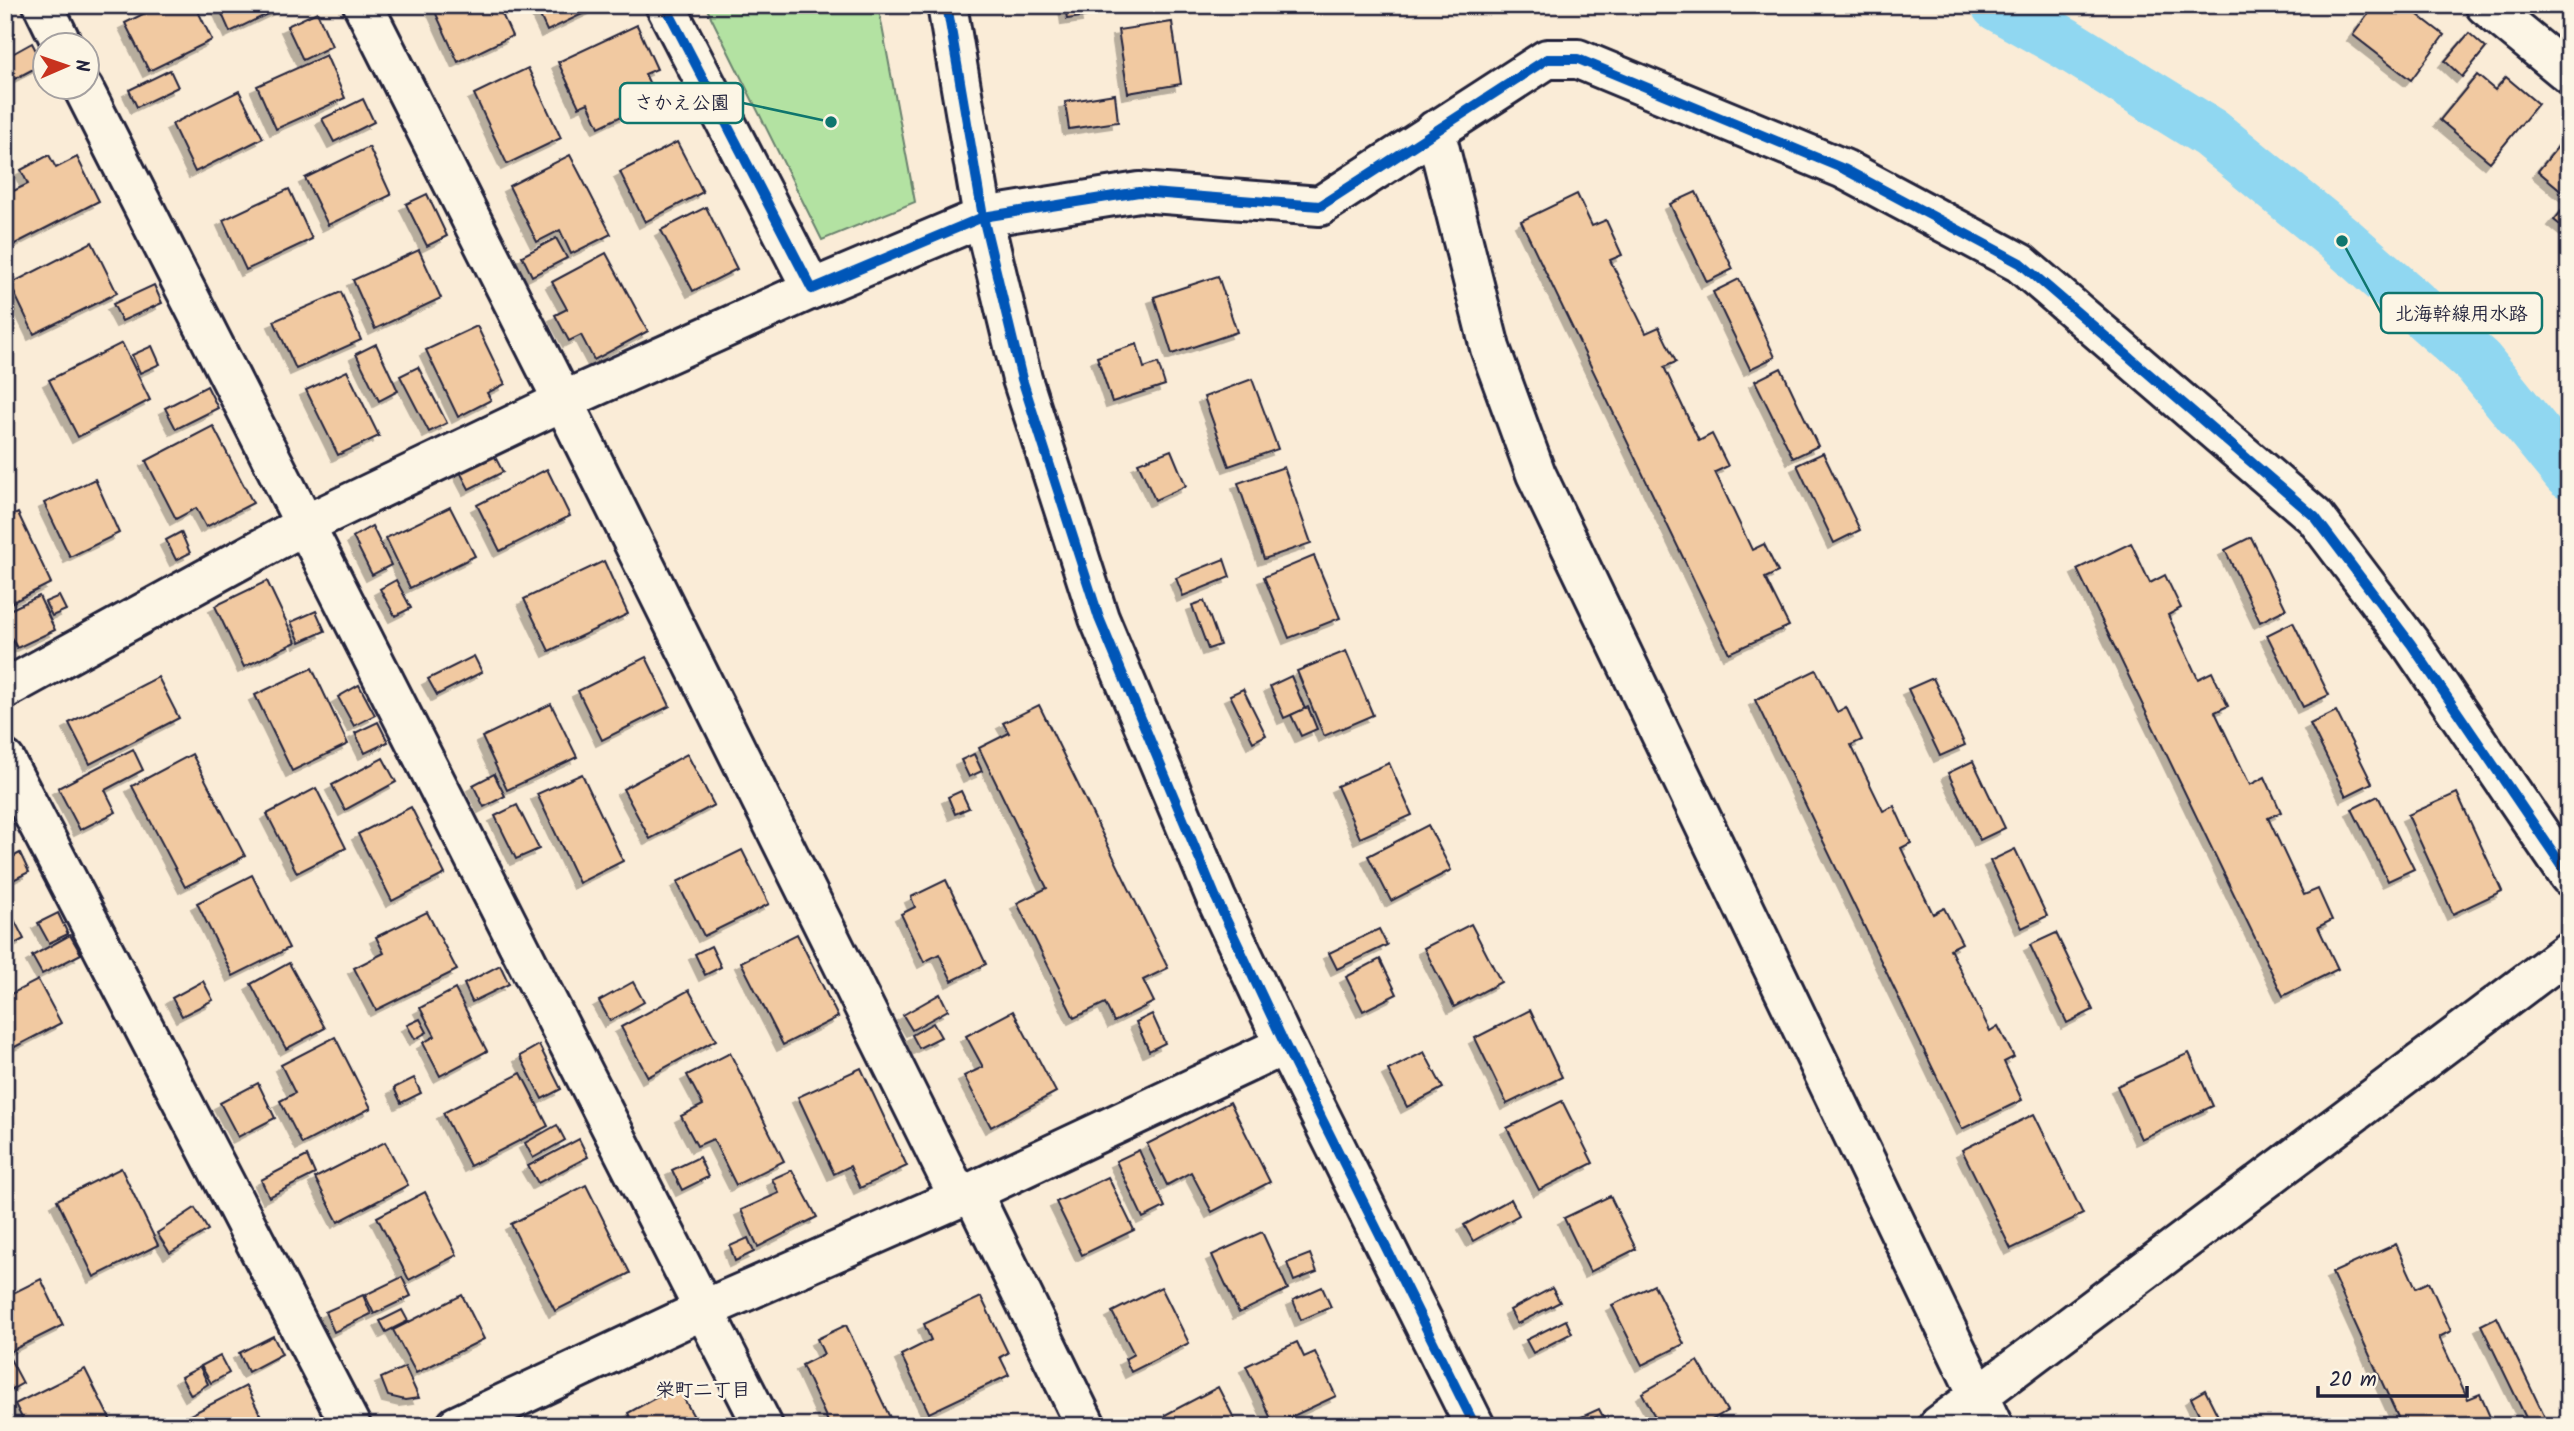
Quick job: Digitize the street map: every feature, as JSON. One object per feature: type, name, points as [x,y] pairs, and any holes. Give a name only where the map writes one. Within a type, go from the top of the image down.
[{"type":"street","points":[[43,5],[56,32]]},
{"type":"street","points":[[363,5],[966,1195],[1086,1426]]},
{"type":"street","points":[[665,5],[812,289]]},
{"type":"street","points":[[947,5],[982,217],[1022,379],[1099,618],[1216,898],[1475,1426]]},
{"type":"street","points":[[2486,5],[2569,74]]},
{"type":"street","points":[[5,689],[304,524],[564,401],[812,289],[982,217],[1139,192],[1320,205],[1547,58],[1578,59],[1844,169],[2020,263],[2315,517],[2411,643],[2569,876]]},
{"type":"street","points":[[90,102],[763,1426]]},
{"type":"street","points":[[1436,130],[1490,348],[1536,474],[1985,1411]]},
{"type":"street","points":[[5,760],[351,1426]]},
{"type":"street","points":[[1938,1426],[1985,1411],[2569,951]]},
{"type":"street","points":[[456,1426],[705,1309],[966,1195],[1286,1045]]},
{"type":"green space","points":[[705,5],[878,5],[915,202],[822,240]]},
{"type":"building","points":[[161,5],[195,5],[212,40],[149,71],[125,23]]},
{"type":"building","points":[[218,5],[286,5],[230,32]]},
{"type":"building","points":[[432,5],[498,5],[512,36],[458,62]]},
{"type":"building","points":[[535,5],[601,5],[547,31]]},
{"type":"building","points":[[1065,5],[1086,5],[1088,16],[1067,19]]},
{"type":"building","points":[[2375,5],[2405,5],[2444,35],[2411,80],[2353,35]]},
{"type":"building","points":[[317,12],[332,46],[303,60],[287,26]]},
{"type":"building","points":[[1172,22],[1181,84],[1128,93],[1118,30]]},
{"type":"building","points":[[637,25],[657,69],[645,74],[657,99],[599,127],[588,103],[579,107],[558,62]]},
{"type":"building","points":[[2469,33],[2486,48],[2462,77],[2445,61]]},
{"type":"building","points":[[32,43],[32,70],[5,84],[5,58]]},
{"type":"building","points":[[326,55],[345,98],[276,129],[257,86]]},
{"type":"building","points":[[528,68],[561,138],[507,164],[474,94]]},
{"type":"building","points":[[170,70],[178,87],[137,107],[129,90]]},
{"type":"building","points":[[2477,75],[2495,90],[2506,77],[2538,104],[2490,162],[2440,120]]},
{"type":"building","points":[[239,91],[263,138],[195,172],[172,124]]},
{"type":"building","points":[[1115,94],[1118,122],[1069,129],[1065,102]]},
{"type":"building","points":[[363,99],[374,122],[334,142],[322,119]]},
{"type":"building","points":[[2569,133],[2569,197],[2538,171]]},
{"type":"building","points":[[677,142],[703,192],[645,222],[620,172]]},
{"type":"building","points":[[369,147],[391,195],[328,225],[305,178]]},
{"type":"building","points":[[49,155],[56,168],[77,157],[99,201],[5,249],[5,195],[28,184],[21,170]]},
{"type":"building","points":[[570,155],[611,234],[571,254],[560,230],[537,242],[509,186]]},
{"type":"building","points":[[289,189],[312,239],[246,270],[223,220]]},
{"type":"building","points":[[1696,192],[1733,269],[1707,282],[1670,204]]},
{"type":"building","points":[[427,194],[447,236],[427,246],[406,204]]},
{"type":"building","points":[[1577,194],[1592,226],[1606,220],[1622,255],[1610,260],[1646,333],[1659,327],[1676,362],[1664,367],[1699,441],[1712,434],[1728,466],[1715,472],[1752,550],[1764,544],[1778,572],[1765,578],[1789,626],[1729,653],[1521,221]]},
{"type":"building","points":[[2569,202],[2569,232],[2554,220]]},
{"type":"building","points":[[706,207],[737,269],[693,291],[661,230]]},
{"type":"building","points":[[556,238],[567,258],[532,276],[522,256]]},
{"type":"building","points":[[92,242],[117,293],[34,334],[10,284]]},
{"type":"building","points":[[419,250],[441,298],[375,329],[353,280]]},
{"type":"building","points":[[606,253],[648,331],[594,360],[581,335],[569,341],[555,315],[567,309],[552,282]]},
{"type":"building","points":[[1218,276],[1237,332],[1172,354],[1154,297]]},
{"type":"building","points":[[1739,279],[1775,357],[1750,369],[1713,292]]},
{"type":"building","points":[[154,285],[162,303],[122,321],[113,304]]},
{"type":"building","points":[[341,292],[361,340],[296,369],[274,321]]},
{"type":"building","points":[[477,326],[505,384],[487,393],[491,400],[458,417],[426,350]]},
{"type":"building","points":[[5,334],[13,348],[5,352]]},
{"type":"building","points":[[122,343],[150,400],[78,437],[49,380]]},
{"type":"building","points":[[376,344],[398,391],[379,401],[356,354]]},
{"type":"building","points":[[1137,344],[1144,368],[1158,363],[1165,385],[1112,402],[1097,357]]},
{"type":"building","points":[[152,346],[160,364],[140,373],[132,355]]},
{"type":"building","points":[[418,367],[447,423],[429,432],[400,376]]},
{"type":"building","points":[[1781,368],[1818,446],[1793,458],[1755,381]]},
{"type":"building","points":[[347,371],[379,436],[338,455],[306,390]]},
{"type":"building","points":[[1252,379],[1278,449],[1229,466],[1204,397]]},
{"type":"building","points":[[207,386],[218,408],[176,429],[165,408]]},
{"type":"building","points":[[213,426],[253,503],[206,527],[196,508],[176,519],[146,461]]},
{"type":"building","points":[[1171,450],[1186,486],[1155,500],[1138,463]]},
{"type":"building","points":[[493,453],[503,472],[469,489],[459,470]]},
{"type":"building","points":[[1823,453],[1860,530],[1834,543],[1797,465]]},
{"type":"building","points":[[1284,467],[1311,543],[1264,559],[1238,483]]},
{"type":"building","points":[[547,469],[570,516],[500,551],[477,505]]},
{"type":"building","points":[[95,479],[119,533],[70,557],[44,503]]},
{"type":"building","points":[[450,507],[475,556],[410,588],[386,538]]},
{"type":"building","points":[[18,513],[51,583],[5,606],[5,519]]},
{"type":"building","points":[[372,526],[391,565],[372,575],[353,537]]},
{"type":"building","points":[[181,532],[190,553],[176,560],[166,540]]},
{"type":"building","points":[[2251,537],[2286,609],[2260,622],[2225,550]]},
{"type":"building","points":[[2131,543],[2150,583],[2165,575],[2181,608],[2168,615],[2198,679],[2212,672],[2228,706],[2215,712],[2250,785],[2265,777],[2281,812],[2268,818],[2304,895],[2318,889],[2332,920],[2318,927],[2338,969],[2283,996],[2077,569]]},
{"type":"building","points":[[1314,556],[1340,618],[1289,638],[1264,577]]},
{"type":"building","points":[[1224,559],[1230,577],[1183,596],[1176,578]]},
{"type":"building","points":[[604,561],[628,614],[549,651],[524,599]]},
{"type":"building","points":[[396,580],[411,608],[395,616],[380,589]]},
{"type":"building","points":[[267,581],[296,642],[244,667],[215,606]]},
{"type":"building","points":[[39,596],[55,630],[17,648],[5,626],[5,612]]},
{"type":"building","points":[[59,596],[66,610],[52,616],[45,602]]},
{"type":"building","points":[[1204,601],[1220,645],[1208,649],[1192,605]]},
{"type":"building","points":[[316,611],[325,631],[300,642],[291,622]]},
{"type":"building","points":[[2293,622],[2329,695],[2303,707],[2267,635]]},
{"type":"building","points":[[1346,651],[1373,715],[1324,736],[1297,671]]},
{"type":"building","points":[[474,656],[482,672],[437,695],[428,679]]},
{"type":"building","points":[[646,657],[670,706],[602,740],[578,691]]},
{"type":"building","points":[[312,668],[348,744],[292,771],[255,695]]},
{"type":"building","points":[[1816,670],[1837,712],[1846,707],[1862,740],[1851,745],[1883,811],[1894,806],[1911,843],[1901,848],[1933,914],[1944,908],[1962,943],[1950,949],[1990,1031],[1998,1026],[2014,1057],[2004,1062],[2022,1100],[1962,1129],[1755,700]]},
{"type":"building","points":[[1291,676],[1305,709],[1284,718],[1270,686]]},
{"type":"building","points":[[158,677],[179,718],[90,764],[69,723]]},
{"type":"building","points":[[1933,678],[1965,745],[1940,756],[1908,689]]},
{"type":"building","points":[[359,685],[375,715],[354,726],[338,697]]},
{"type":"building","points":[[1243,689],[1266,735],[1253,742],[1230,695]]},
{"type":"building","points":[[551,704],[577,757],[507,790],[482,737]]},
{"type":"building","points":[[1039,705],[1168,968],[1143,980],[1154,1002],[1114,1022],[1105,1003],[1074,1018],[1017,903],[1047,888],[979,748],[1009,733],[1003,723]]},
{"type":"building","points":[[1308,707],[1317,729],[1301,736],[1291,715]]},
{"type":"building","points":[[2336,711],[2372,783],[2346,796],[2310,724]]},
{"type":"building","points":[[378,722],[388,742],[365,753],[355,733]]},
{"type":"building","points":[[133,749],[143,770],[105,790],[116,812],[80,830],[58,788]]},
{"type":"building","points":[[192,754],[245,856],[185,887],[132,786]]},
{"type":"building","points":[[687,754],[714,805],[650,839],[623,789]]},
{"type":"building","points":[[974,754],[982,771],[969,777],[961,760]]},
{"type":"building","points":[[383,758],[396,782],[345,810],[332,785]]},
{"type":"building","points":[[1973,761],[2005,828],[1980,840],[1948,773]]},
{"type":"building","points":[[1389,763],[1412,815],[1360,838],[1337,786]]},
{"type":"building","points":[[494,774],[505,796],[484,807],[473,785]]},
{"type":"building","points":[[582,774],[623,861],[579,883],[537,794]]},
{"type":"building","points":[[316,788],[346,848],[297,873],[267,814]]},
{"type":"building","points":[[961,791],[969,808],[955,814],[948,797]]},
{"type":"building","points":[[2457,793],[2502,891],[2453,914],[2408,815]]},
{"type":"building","points":[[2378,796],[2414,869],[2388,881],[2352,809]]},
{"type":"building","points":[[517,805],[539,849],[516,859],[495,816]]},
{"type":"building","points":[[411,807],[445,874],[392,901],[358,834]]},
{"type":"building","points":[[1428,825],[1451,870],[1391,901],[1368,856]]},
{"type":"building","points":[[2015,849],[2047,916],[2022,928],[1990,861]]},
{"type":"building","points":[[742,850],[769,904],[704,936],[677,882]]},
{"type":"building","points":[[20,853],[29,872],[5,884],[5,861]]},
{"type":"building","points":[[252,875],[289,948],[233,976],[197,903]]},
{"type":"building","points":[[946,880],[986,964],[952,981],[939,954],[924,962],[901,914],[915,907],[911,897]]},
{"type":"building","points":[[5,902],[24,939],[5,949]]},
{"type":"building","points":[[427,912],[457,970],[376,1010],[354,968],[384,953],[376,937]]},
{"type":"building","points":[[58,913],[68,934],[49,943],[38,923]]},
{"type":"building","points":[[1471,924],[1501,982],[1454,1007],[1424,948]]},
{"type":"building","points":[[1379,929],[1387,945],[1337,969],[1329,953]]},
{"type":"building","points":[[2056,933],[2093,1010],[2067,1023],[2030,945]]},
{"type":"building","points":[[797,934],[838,1017],[783,1045],[741,962]]},
{"type":"building","points":[[70,935],[81,954],[42,974],[32,956]]},
{"type":"building","points":[[711,946],[721,967],[705,975],[695,954]]},
{"type":"building","points":[[1380,959],[1397,994],[1363,1011],[1346,977]]},
{"type":"building","points":[[289,963],[325,1028],[286,1049],[251,984]]},
{"type":"building","points":[[500,965],[509,984],[472,1002],[464,984]]},
{"type":"building","points":[[38,980],[61,1023],[5,1052],[5,997]]},
{"type":"building","points":[[203,981],[213,1000],[182,1016],[172,998]]},
{"type":"building","points":[[633,982],[644,1002],[610,1021],[599,1001]]},
{"type":"building","points":[[455,989],[487,1051],[440,1076],[423,1043],[435,1036],[420,1008]]},
{"type":"building","points":[[689,990],[716,1040],[648,1077],[621,1027]]},
{"type":"building","points":[[940,994],[948,1010],[912,1030],[903,1015]]},
{"type":"building","points":[[1530,1010],[1562,1077],[1507,1104],[1475,1038]]},
{"type":"building","points":[[1013,1011],[1056,1092],[991,1127],[964,1076],[983,1067],[966,1036]]},
{"type":"building","points":[[1152,1014],[1165,1043],[1149,1051],[1136,1022]]},
{"type":"building","points":[[420,1019],[427,1032],[415,1039],[407,1025]]},
{"type":"building","points":[[933,1023],[941,1037],[919,1048],[912,1035]]},
{"type":"building","points":[[335,1037],[371,1108],[302,1144],[280,1101],[295,1093],[281,1065]]},
{"type":"building","points":[[539,1045],[561,1089],[542,1099],[520,1056]]},
{"type":"building","points":[[1424,1052],[1443,1088],[1407,1107],[1388,1070]]},
{"type":"building","points":[[730,1053],[784,1161],[736,1185],[713,1139],[697,1146],[681,1116],[703,1105],[687,1075]]},
{"type":"building","points":[[2189,1053],[2213,1106],[2141,1139],[2117,1086]]},
{"type":"building","points":[[861,1068],[907,1166],[860,1188],[850,1166],[834,1174],[798,1097]]},
{"type":"building","points":[[521,1073],[548,1126],[470,1166],[443,1113]]},
{"type":"building","points":[[414,1078],[421,1093],[401,1103],[394,1088]]},
{"type":"building","points":[[258,1083],[275,1118],[238,1137],[220,1103]]},
{"type":"building","points":[[1562,1101],[1593,1163],[1539,1190],[1507,1128]]},
{"type":"building","points":[[1230,1102],[1270,1182],[1212,1212],[1191,1172],[1167,1185],[1147,1144]]},
{"type":"building","points":[[2034,1114],[2083,1214],[2011,1249],[1962,1150]]},
{"type":"building","points":[[557,1125],[565,1140],[533,1158],[525,1143]]},
{"type":"building","points":[[579,1139],[588,1157],[538,1183],[528,1166]]},
{"type":"building","points":[[385,1142],[408,1185],[338,1222],[315,1178]]},
{"type":"building","points":[[1139,1150],[1165,1207],[1143,1218],[1116,1161]]},
{"type":"building","points":[[307,1156],[315,1174],[269,1197],[261,1180]]},
{"type":"building","points":[[699,1157],[708,1177],[682,1190],[672,1170]]},
{"type":"building","points":[[121,1168],[158,1245],[94,1277],[57,1200]]},
{"type":"building","points":[[792,1170],[817,1217],[758,1247],[741,1210],[779,1193],[772,1179]]},
{"type":"building","points":[[1108,1177],[1134,1230],[1082,1255],[1056,1202]]},
{"type":"building","points":[[586,1185],[630,1273],[555,1311],[511,1224]]},
{"type":"building","points":[[425,1192],[457,1255],[409,1280],[377,1217]]},
{"type":"building","points":[[1610,1196],[1636,1249],[1590,1272],[1564,1218]]},
{"type":"building","points":[[1511,1199],[1519,1215],[1473,1241],[1464,1225]]},
{"type":"building","points":[[195,1208],[208,1230],[170,1253],[157,1233]]},
{"type":"building","points":[[1262,1232],[1288,1289],[1239,1313],[1212,1255]]},
{"type":"building","points":[[748,1238],[754,1252],[735,1261],[730,1246]]},
{"type":"building","points":[[2396,1244],[2416,1288],[2429,1282],[2451,1331],[2439,1337],[2468,1399],[2480,1394],[2494,1426],[2402,1426],[2332,1273]]},
{"type":"building","points":[[1310,1254],[1317,1272],[1294,1281],[1287,1263]]},
{"type":"building","points":[[402,1277],[411,1296],[374,1314],[365,1295]]},
{"type":"building","points":[[41,1279],[63,1325],[5,1354],[5,1297]]},
{"type":"building","points":[[1654,1285],[1684,1344],[1642,1365],[1612,1305]]},
{"type":"building","points":[[1161,1287],[1189,1343],[1131,1372],[1125,1359],[1134,1354],[1112,1312]]},
{"type":"building","points":[[1322,1287],[1331,1307],[1301,1320],[1293,1300]]},
{"type":"building","points":[[1552,1288],[1560,1302],[1517,1324],[1510,1310]]},
{"type":"building","points":[[363,1295],[371,1314],[334,1332],[325,1312]]},
{"type":"building","points":[[462,1295],[484,1339],[416,1373],[393,1330]]},
{"type":"building","points":[[981,1297],[1008,1353],[1000,1357],[1009,1375],[929,1413],[901,1355],[931,1340],[924,1324]]},
{"type":"building","points":[[402,1310],[408,1321],[386,1332],[380,1321]]},
{"type":"building","points":[[2497,1317],[2549,1426],[2530,1426],[2481,1325]]},
{"type":"building","points":[[1566,1320],[1572,1333],[1533,1353],[1526,1340]]},
{"type":"building","points":[[846,1325],[894,1426],[830,1426],[802,1365],[824,1354],[817,1339]]},
{"type":"building","points":[[273,1336],[282,1354],[248,1372],[239,1353]]},
{"type":"building","points":[[1297,1342],[1304,1357],[1315,1352],[1336,1396],[1274,1425],[1246,1366]]},
{"type":"building","points":[[8,1355],[23,1383],[5,1393],[5,1357]]},
{"type":"building","points":[[220,1356],[229,1373],[211,1383],[201,1366]]},
{"type":"building","points":[[1698,1361],[1727,1411],[1701,1426],[1660,1426],[1642,1393]]},
{"type":"building","points":[[200,1367],[208,1384],[191,1395],[181,1377]]},
{"type":"building","points":[[405,1367],[419,1398],[405,1400],[388,1396],[381,1378]]},
{"type":"building","points":[[85,1369],[112,1423],[107,1426],[26,1426],[15,1404]]},
{"type":"building","points":[[246,1386],[266,1426],[169,1426]]},
{"type":"building","points":[[677,1386],[699,1426],[634,1426],[628,1413]]},
{"type":"building","points":[[1218,1387],[1238,1426],[1171,1426],[1165,1415]]},
{"type":"building","points":[[2205,1390],[2223,1426],[2205,1426],[2191,1398]]},
{"type":"building","points":[[1599,1409],[1608,1426],[1566,1424]]},
{"type":"building","points":[[2153,1416],[2157,1426],[2132,1426]]},
{"type":"waterway","points":[[1997,5],[2065,43],[2210,133],[2342,241],[2478,362],[2569,474]]},
{"type":"cycle path","points":[[665,5],[812,289],[983,217],[1139,192],[1320,206],[1547,59],[1578,59],[1844,169],[2020,263],[2315,517],[2411,644],[2569,876]]},
{"type":"cycle path","points":[[947,5],[983,217],[1022,379],[1099,618],[1216,898],[1285,1045],[1475,1426]]},
{"type":"place","name":"さかえ公園","points":[[831,122]]},
{"type":"place","name":"北海幹線用水路","points":[[2342,241]]},
{"type":"district","name":"栄町二丁目","points":[[703,1391]]}]
